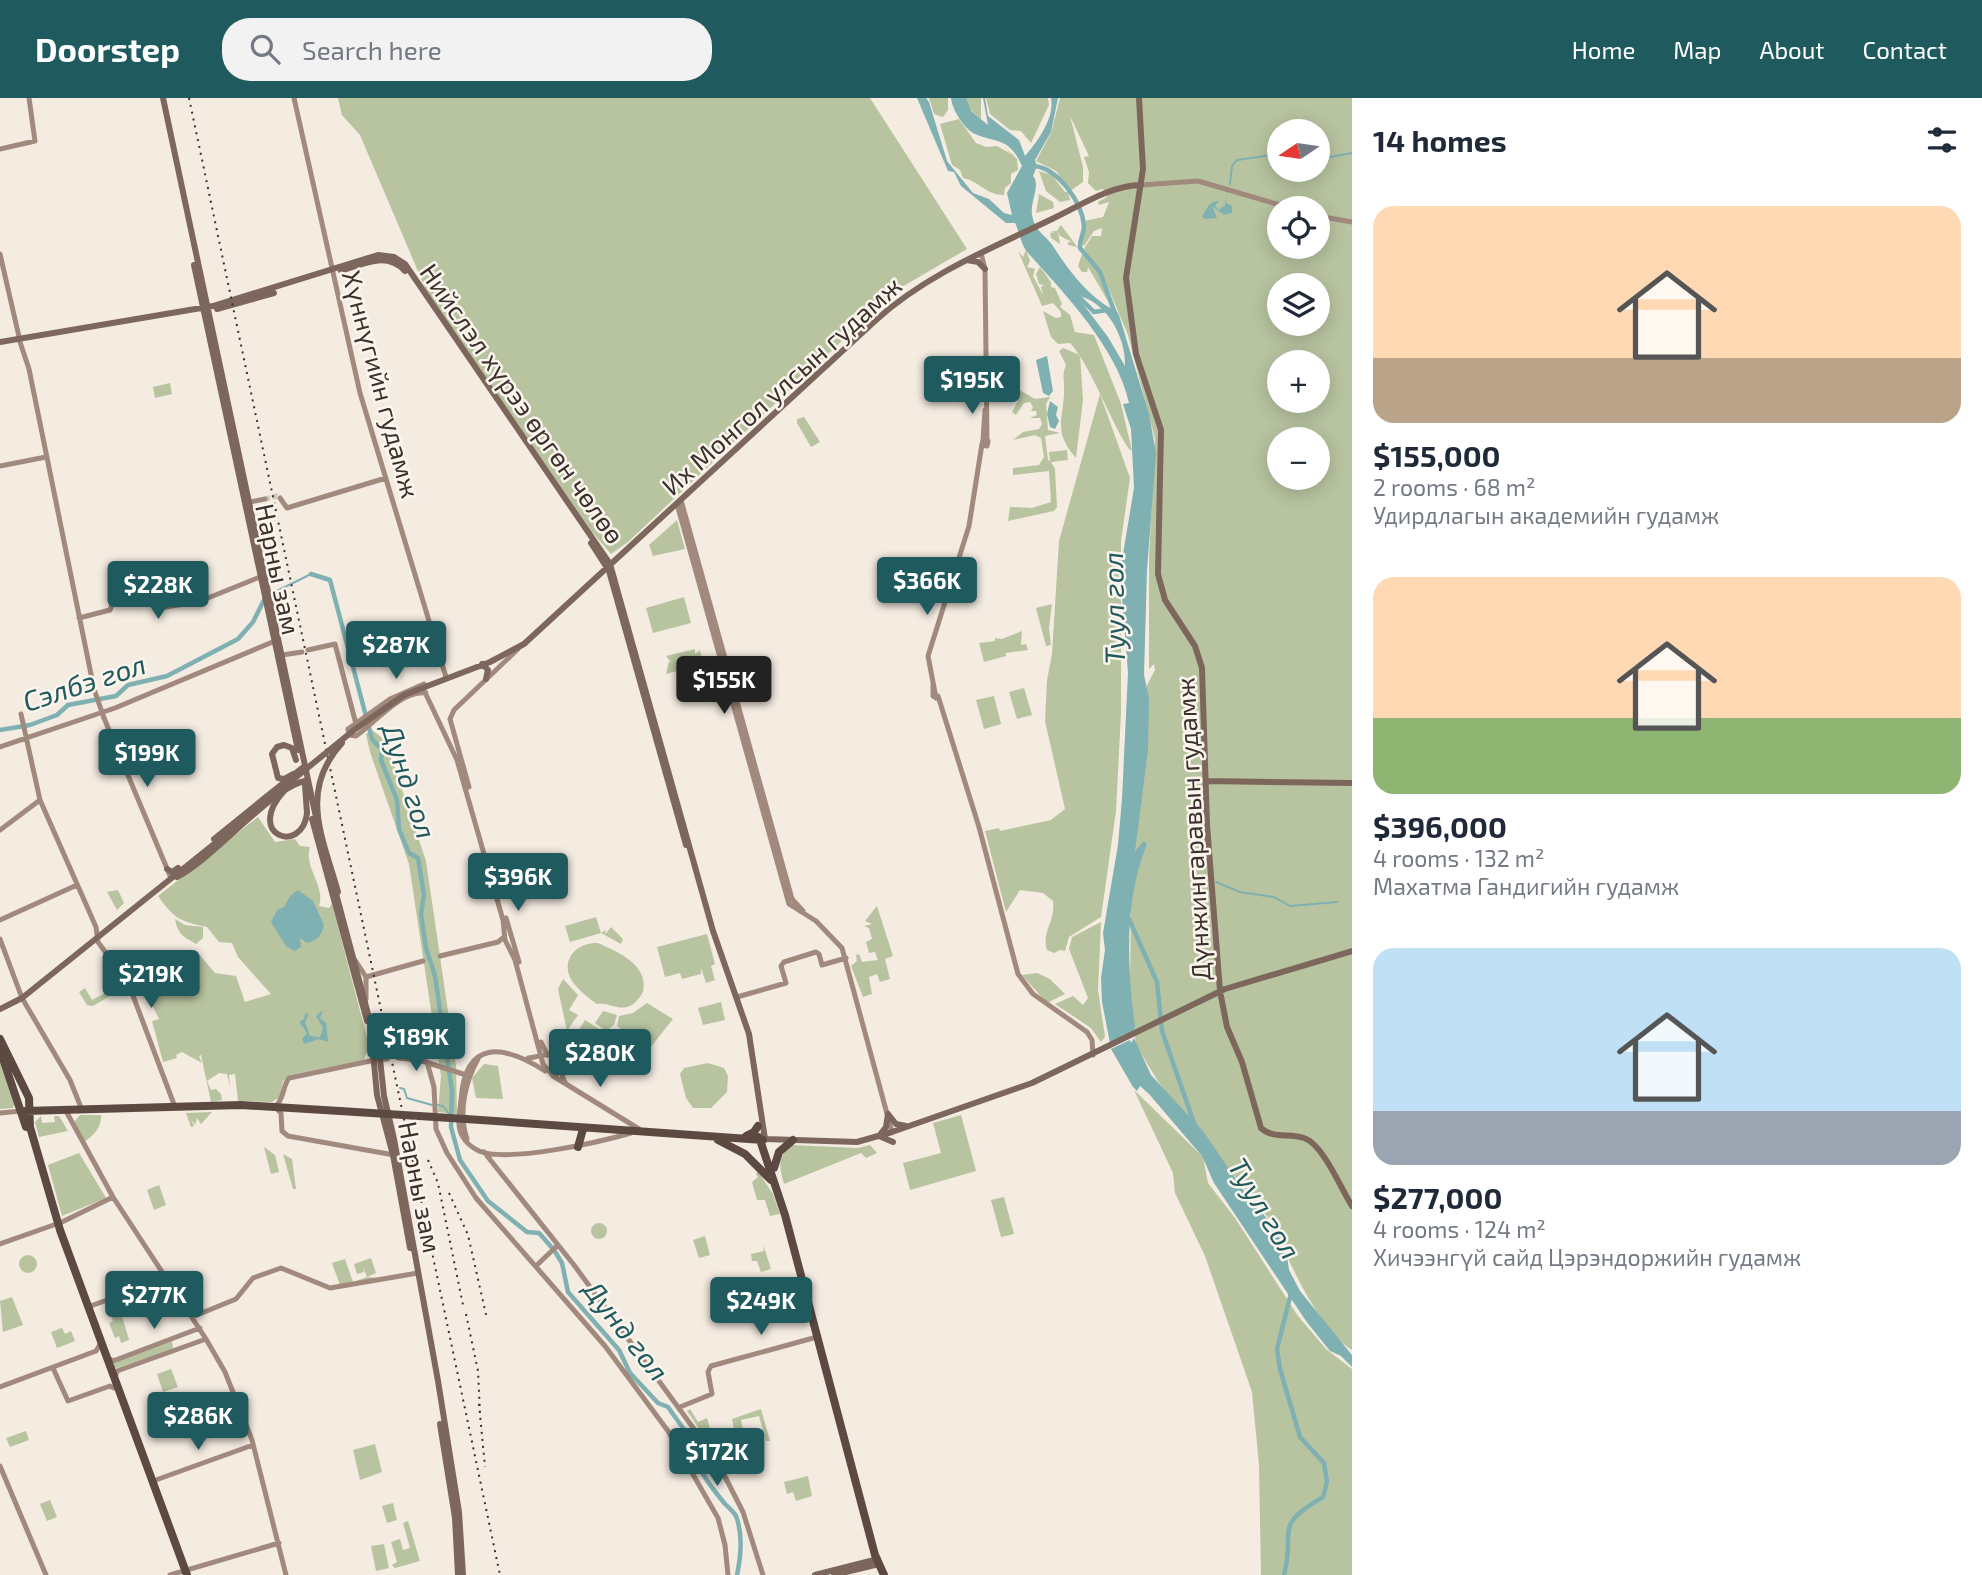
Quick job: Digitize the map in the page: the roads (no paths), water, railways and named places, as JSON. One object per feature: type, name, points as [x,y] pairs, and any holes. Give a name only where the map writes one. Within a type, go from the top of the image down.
[{"type":"highway","points":[[0,1039],[29,1098],[40,1111]]},
{"type":"highway","points":[[0,1050],[26,1111],[56,1224],[115,1378],[184,1573]]},
{"type":"highway","points":[[29,1098],[26,1111],[56,1224],[151,1483]]},
{"type":"highway","points":[[26,1111],[289,1107],[761,1139]]},
{"type":"highway","points":[[30,1127],[33,1117],[40,1111]]},
{"type":"highway","points":[[466,1119],[621,1123],[637,1130],[761,1139]]},
{"type":"highway","points":[[746,1136],[760,1126]]},
{"type":"highway","points":[[582,1144],[583,1129]]},
{"type":"highway","points":[[709,1137],[745,1154],[763,1170],[776,1188]]},
{"type":"highway","points":[[761,1139],[774,1168],[817,1337]]},
{"type":"highway","points":[[761,1139],[884,1575]]},
{"type":"highway","points":[[774,1168],[779,1152],[793,1140]]},
{"type":"main road","points":[[0,149],[35,141],[29,98]]},
{"type":"main road","name":"Нарны зам","points":[[161,98],[304,773],[343,916],[373,1045],[380,1060],[376,1082],[395,1155]]},
{"type":"main road","name":"Хүннүгийн гудамж","points":[[295,98],[359,393],[448,676]]},
{"type":"main road","points":[[1139,98],[1143,143],[1141,185],[1190,181],[1267,201]]},
{"type":"main road","name":"Дүнжингаравын гудамж","points":[[1141,185],[1130,239],[1126,278],[1131,326],[1139,365],[1161,430],[1159,579],[1169,606],[1197,649],[1203,676],[1211,873],[1220,991],[1227,1027],[1242,1062],[1261,1128],[1271,1134],[1299,1136],[1311,1142],[1323,1154],[1352,1206]]},
{"type":"main road","name":"Их Монгол улсын гудамж","points":[[454,710],[895,303],[965,260],[1099,197],[1141,185]]},
{"type":"main road","points":[[1330,218],[1352,222]]},
{"type":"main road","points":[[981,253],[985,270],[988,397],[984,443],[969,526],[928,656],[937,698],[983,840],[1018,974],[1033,994],[1090,1036],[1093,1055]]},
{"type":"main road","points":[[0,254],[29,374],[94,689],[171,878]]},
{"type":"main road","name":"Нийслэл хүрээ өргөн чөлөө","points":[[206,309],[240,303],[378,255],[394,257],[405,264],[609,565],[612,585],[657,737]]},
{"type":"main road","points":[[965,260],[978,262],[985,270]]},
{"type":"main road","name":"Нийслэл хүрээ өргөн чөлөө","points":[[206,309],[333,271]]},
{"type":"main road","points":[[0,343],[206,309]]},
{"type":"main road","name":"Нарны зам","points":[[228,411],[250,503],[260,577],[265,587]]},
{"type":"main road","points":[[0,466],[46,457]]},
{"type":"main road","name":"Нийслэл хүрээ өргөн чөлөө","points":[[539,464],[603,551],[609,565],[718,952],[739,1009]]},
{"type":"main road","points":[[280,498],[287,508],[386,478]]},
{"type":"main road","points":[[250,503],[265,500]]},
{"type":"main road","points":[[679,502],[793,904],[837,942],[846,958],[892,1132]]},
{"type":"main road","points":[[603,551],[611,559],[620,556]]},
{"type":"main road","points":[[79,618],[110,610],[114,598],[137,580],[150,576],[153,577],[159,608],[198,602],[260,577]]},
{"type":"main road","points":[[595,578],[607,579],[612,585]]},
{"type":"main road","name":"Нарны зам","points":[[269,607],[282,655],[288,692]]},
{"type":"main road","points":[[0,747],[115,708],[275,641]]},
{"type":"main road","points":[[282,655],[335,644],[354,726],[353,737],[405,699],[426,693]]},
{"type":"main road","name":"Их Монгол улсын гудамж","points":[[354,726],[425,685],[517,649]]},
{"type":"main road","points":[[482,664],[488,670],[486,679]]},
{"type":"main road","points":[[304,773],[284,779],[278,778],[272,754],[276,747],[284,745],[292,748],[304,773],[307,813],[304,826],[293,836],[277,835],[270,826],[273,804],[304,773],[375,708],[405,691],[425,685],[426,693],[457,760],[479,828],[544,1056]]},
{"type":"main road","points":[[434,710],[450,719]]},
{"type":"main road","points":[[440,723],[444,715],[454,710]]},
{"type":"main road","points":[[454,710],[450,719],[503,921],[505,940],[515,960],[550,1074]]},
{"type":"main road","points":[[22,717],[40,800],[98,937],[129,985],[175,1107]]},
{"type":"main road","points":[[343,916],[316,794],[327,761],[354,726]]},
{"type":"main road","points":[[167,869],[174,871],[304,773]]},
{"type":"main road","points":[[171,878],[184,873],[272,797],[295,784],[304,773]]},
{"type":"main road","points":[[0,1009],[22,998],[304,773]]},
{"type":"main road","name":"Нарны зам","points":[[304,773],[380,1060],[455,1518],[457,1575]]},
{"type":"main road","points":[[1206,781],[1352,783]]},
{"type":"main road","points":[[0,830],[40,800]]},
{"type":"main road","points":[[0,920],[77,885]]},
{"type":"main road","points":[[440,956],[505,940],[509,942],[511,934]]},
{"type":"main road","points":[[0,939],[22,998],[70,1080],[82,1110]]},
{"type":"main road","points":[[1082,1060],[1103,1052],[1231,986],[1352,951]]},
{"type":"main road","name":"Нийслэл хүрээ өргөн чөлөө","points":[[718,952],[737,997],[761,1139]]},
{"type":"main road","points":[[737,997],[786,982],[781,966],[784,962],[816,952],[822,965],[846,958]]},
{"type":"main road","points":[[366,977],[423,961]]},
{"type":"main road","points":[[355,967],[366,977],[366,999]]},
{"type":"main road","points":[[1219,976],[1223,983],[1231,986]]},
{"type":"main road","points":[[1212,995],[1219,976]]},
{"type":"main road","points":[[565,1083],[558,1062],[544,1056],[524,1057],[499,1051],[478,1059],[471,1063],[463,1074],[459,1126],[468,1143],[484,1152],[497,1166],[517,1197],[558,1245],[680,1407],[712,1456],[743,1512],[763,1575]]},
{"type":"main road","points":[[761,1139],[857,1143],[1032,1083],[1103,1052]]},
{"type":"main road","points":[[524,1057],[621,1123]]},
{"type":"main road","points":[[398,1058],[428,1062],[463,1074]]},
{"type":"main road","points":[[468,1143],[463,1126],[466,1080],[478,1059]]},
{"type":"main road","points":[[380,1060],[296,1075],[285,1083],[283,1097],[275,1107],[282,1118],[282,1130],[291,1137],[395,1155]]},
{"type":"main road","points":[[428,1062],[436,1129],[447,1153],[476,1198],[537,1265],[648,1402],[692,1469],[718,1518],[725,1545],[728,1575]]},
{"type":"main road","points":[[550,1074],[560,1072]]},
{"type":"main road","points":[[282,1118],[289,1107],[283,1097]]},
{"type":"main road","points":[[0,1113],[26,1111]]},
{"type":"main road","points":[[66,1111],[113,1197],[200,1328],[235,1395],[253,1444],[286,1575]]},
{"type":"main road","points":[[888,1114],[896,1124],[908,1126]]},
{"type":"main road","points":[[879,1136],[886,1127],[888,1114]]},
{"type":"main road","points":[[760,1126],[780,1140]]},
{"type":"main road","points":[[484,1152],[502,1153],[582,1144],[637,1130]]},
{"type":"main road","points":[[879,1136],[893,1142]]},
{"type":"main road","points":[[497,1166],[502,1153]]},
{"type":"main road","points":[[0,1244],[56,1224],[113,1197]]},
{"type":"main road","points":[[537,1265],[558,1245]]},
{"type":"main road","points":[[192,1317],[237,1298],[253,1278],[281,1268],[330,1289],[416,1273]]},
{"type":"main road","name":"Нарны зам","points":[[416,1273],[454,1480],[463,1575]]},
{"type":"main road","points":[[88,1307],[167,1278]]},
{"type":"main road","points":[[107,1357],[113,1361],[200,1328]]},
{"type":"main road","points":[[680,1407],[712,1394],[708,1371],[717,1363],[817,1337]]},
{"type":"main road","points":[[115,1378],[117,1371],[206,1339]]},
{"type":"main road","points":[[0,1387],[96,1351],[99,1346]]},
{"type":"main road","points":[[431,1365],[433,1363],[436,1373]]},
{"type":"main road","points":[[53,1368],[68,1401],[114,1388]]},
{"type":"main road","points":[[151,1483],[253,1444]]},
{"type":"main road","points":[[692,1469],[712,1456]]},
{"type":"main road","points":[[0,1466],[47,1575]]},
{"type":"main road","points":[[448,1473],[452,1484],[454,1480]]},
{"type":"main road","points":[[0,1488],[8,1485]]},
{"type":"main road","points":[[170,1575],[279,1543]]},
{"type":"main road","points":[[834,1575],[878,1560]]},
{"type":"main road","points":[[816,1575],[863,1565]]},
{"type":"water","name":"Туул гол","points":[[917,98],[926,98],[929,102],[947,161],[973,193],[989,199],[1004,213],[1012,215],[1007,193],[1022,166],[1008,146],[975,134],[967,128],[959,118],[951,98],[966,98],[971,111],[988,125],[985,98],[988,116],[1019,140],[1025,156],[1040,137],[1048,121],[1051,98],[1058,98],[1051,132],[1035,160],[1037,166],[1033,176],[1036,184],[1033,221],[1079,282],[1103,304],[1112,309],[1114,306],[1149,414],[1156,453],[1147,570],[1144,675],[1149,698],[1148,752],[1135,851],[1144,841],[1147,844],[1134,888],[1129,934],[1135,1027],[1134,1031],[1110,1043],[1102,1002],[1101,978],[1105,950],[1103,933],[1118,845],[1122,799],[1128,673],[1120,572],[1134,488],[1131,429],[1123,404],[1129,403],[1123,382],[1102,342],[1026,250],[1015,223],[1006,223],[961,186],[954,172],[948,171]],"holes":[[[1083,297],[1092,301],[1114,325],[1123,345],[1125,366],[1108,337],[1080,300]]]},
{"type":"water","points":[[1219,201],[1215,206],[1219,210],[1226,202],[1232,206],[1232,213],[1224,215],[1212,206],[1217,218],[1205,219],[1202,216],[1213,202]]},
{"type":"water","points":[[1047,356],[1053,391],[1049,396],[1043,393],[1036,360]]},
{"type":"water","points":[[1050,401],[1058,407],[1056,415],[1059,421],[1055,429],[1050,427],[1047,414]]},
{"type":"water","points":[[298,890],[313,901],[324,925],[314,941],[307,943],[300,938],[301,947],[294,951],[286,946],[271,922],[277,910],[284,907],[290,896]]},
{"type":"water","points":[[323,1010],[320,1018],[326,1023],[328,1042],[319,1039],[304,1044],[302,1039],[307,1033],[299,1022],[304,1019],[305,1013],[309,1014],[305,1022],[310,1036],[320,1037],[323,1028],[316,1016]]},
{"type":"water","name":"Туул гол","points":[[1134,1038],[1151,1075],[1203,1131],[1242,1188],[1273,1226],[1286,1250],[1289,1270],[1300,1291],[1352,1355],[1352,1367],[1341,1356],[1330,1351],[1306,1321],[1214,1183],[1202,1156],[1149,1094],[1140,1086],[1137,1091],[1133,1087],[1111,1049],[1130,1040],[1131,1043]]},
{"type":"waterway","points":[[1330,157],[1352,153]]},
{"type":"waterway","points":[[1230,184],[1232,166],[1237,160],[1267,156]]},
{"type":"waterway","name":"Туул гол","points":[[1034,166],[1043,168],[1059,179],[1079,206],[1084,226],[1080,248],[1100,272],[1114,311]]},
{"type":"waterway","name":"Туул гол","points":[[1078,296],[1094,312],[1107,310]]},
{"type":"waterway","name":"Сэлбэ гол","points":[[271,594],[311,574]]},
{"type":"waterway","name":"Дунд гол","points":[[311,574],[330,580],[372,739],[382,750],[381,760],[397,800],[399,829],[409,853],[418,858],[424,895],[421,914],[426,948],[435,976],[452,1091],[451,1127],[460,1160],[488,1201],[527,1232],[539,1233],[554,1250],[562,1263],[568,1292],[619,1350],[630,1373],[658,1403],[668,1407],[695,1445],[704,1476],[736,1516],[741,1545],[737,1575]]},
{"type":"waterway","name":"Сэлбэ гол","points":[[0,730],[30,725],[57,715],[68,705],[116,696],[128,685],[167,676],[238,639],[253,622],[265,598]]},
{"type":"waterway","points":[[1216,882],[1240,892],[1274,897],[1290,906],[1337,902]]},
{"type":"waterway","name":"Туул гол","points":[[1129,919],[1157,982],[1162,1031],[1195,1126]]},
{"type":"waterway","points":[[400,1088],[404,1089],[407,1098],[432,1105]]},
{"type":"waterway","points":[[438,1105],[443,1106],[449,1114]]},
{"type":"waterway","name":"Туул гол","points":[[1284,1575],[1291,1522],[1323,1497],[1327,1482],[1324,1463],[1300,1437],[1280,1369],[1277,1349],[1291,1293]]},
{"type":"tunnel","points":[[265,499],[277,496],[280,498]]},
{"type":"railway","points":[[189,98],[500,1575]]},
{"type":"railway","points":[[428,1160],[438,1183],[463,1305]]},
{"type":"railway","points":[[449,1193],[468,1235],[487,1319]]},
{"type":"railway","points":[[466,1314],[478,1371],[480,1413]]},
{"type":"railway","points":[[479,1404],[485,1467]]}]
